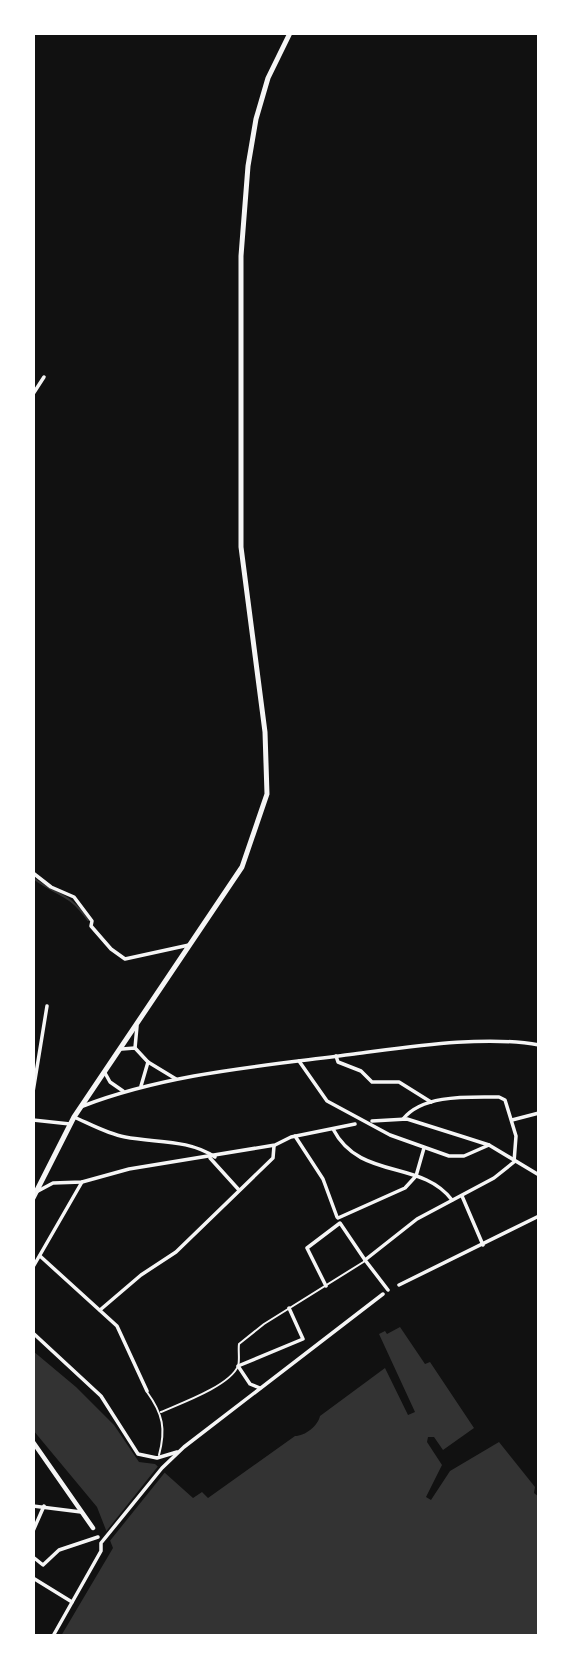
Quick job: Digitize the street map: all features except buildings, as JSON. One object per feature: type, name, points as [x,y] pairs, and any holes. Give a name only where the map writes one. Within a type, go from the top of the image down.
[{"type":"main road","points":[[33,1198],[74,1117],[242,867],[255,836],[268,780],[265,732],[241,547],[241,256],[248,166],[256,119],[268,78],[290,33]]},
{"type":"street","points":[[33,394],[44,377]]},
{"type":"street","points":[[33,703],[33,715]]},
{"type":"street","points":[[33,873],[51,887],[74,897],[92,921],[91,926],[111,949],[125,958],[191,945]]},
{"type":"street","points":[[33,1092],[47,1006]]},
{"type":"street","points":[[137,1023],[135,1048],[148,1062],[178,1081]]},
{"type":"street","points":[[83,1106],[141,1086],[336,1056],[425,1045],[539,1045]]},
{"type":"street","points":[[122,1049],[135,1048]]},
{"type":"street","points":[[336,1056],[338,1062],[362,1071],[372,1082],[398,1082],[431,1102]]},
{"type":"street","points":[[299,1061],[327,1101],[364,1122],[449,1156],[464,1156],[489,1146]]},
{"type":"street","points":[[141,1086],[148,1062]]},
{"type":"street","points":[[105,1073],[110,1083],[123,1091]]},
{"type":"street","points":[[365,1260],[417,1219],[494,1178],[514,1162],[516,1136],[505,1100],[499,1097],[431,1102],[408,1112],[403,1119]]},
{"type":"street","points":[[512,1120],[539,1113]]},
{"type":"street","points":[[74,1117],[121,1136],[204,1149],[240,1191]]},
{"type":"street","points":[[372,1121],[403,1119],[489,1146],[539,1175]]},
{"type":"street","points":[[33,1120],[70,1124]]},
{"type":"street","points":[[35,1192],[53,1183],[82,1182],[129,1169],[212,1158],[275,1145],[295,1136],[355,1124]]},
{"type":"street","points":[[333,1129],[340,1142],[361,1160],[416,1176],[442,1187],[452,1200]]},
{"type":"street","points":[[295,1136],[323,1179],[339,1221],[388,1290]]},
{"type":"street","points":[[100,1310],[141,1275],[176,1252],[273,1158],[275,1145]]},
{"type":"street","points":[[326,1286],[307,1248],[339,1221],[405,1188],[416,1176],[425,1148]]},
{"type":"street","points":[[33,1267],[82,1182]]},
{"type":"street","points":[[462,1195],[483,1245]]},
{"type":"street","points":[[398,1284],[539,1216]]},
{"type":"street","points":[[40,1256],[117,1326],[147,1391]]},
{"type":"street","points":[[52,1636],[101,1551],[101,1543],[162,1468],[184,1447],[383,1294]]},
{"type":"street","points":[[260,1388],[250,1384],[238,1366],[303,1339],[289,1308]]},
{"type":"street","points":[[33,1333],[60,1354],[101,1396],[138,1454],[159,1458],[184,1447]]},
{"type":"street","points":[[33,1443],[93,1528]]},
{"type":"street","points":[[33,1506],[81,1512]]},
{"type":"street","points":[[33,1531],[44,1506]]},
{"type":"street","points":[[33,1558],[43,1565],[59,1550],[98,1537]]},
{"type":"street","points":[[33,1578],[72,1602]]},
{"type":"lane","points":[[161,1412],[226,1379],[238,1366],[239,1344],[289,1308],[365,1260]]},
{"type":"lane","points":[[147,1391],[161,1412],[164,1432],[159,1458]]},
{"type":"shaded area","points":[[400,1327],[425,1364],[430,1362],[474,1428],[443,1450],[434,1437],[428,1437],[427,1442],[442,1465],[426,1497],[431,1500],[450,1471],[499,1442],[535,1487],[534,1493],[539,1497],[539,1636],[61,1636],[113,1548],[97,1507],[33,1430],[33,1351],[76,1387],[114,1425],[139,1462],[155,1464],[193,1498],[202,1492],[208,1498],[295,1436],[310,1430],[320,1416],[385,1368],[408,1415],[415,1412],[379,1334],[385,1331],[387,1334]]},
{"type":"pier","points":[[159,1465],[166,1471],[109,1542],[104,1534]]},
{"type":"waterway","points":[[33,878],[69,899],[88,920]]}]
